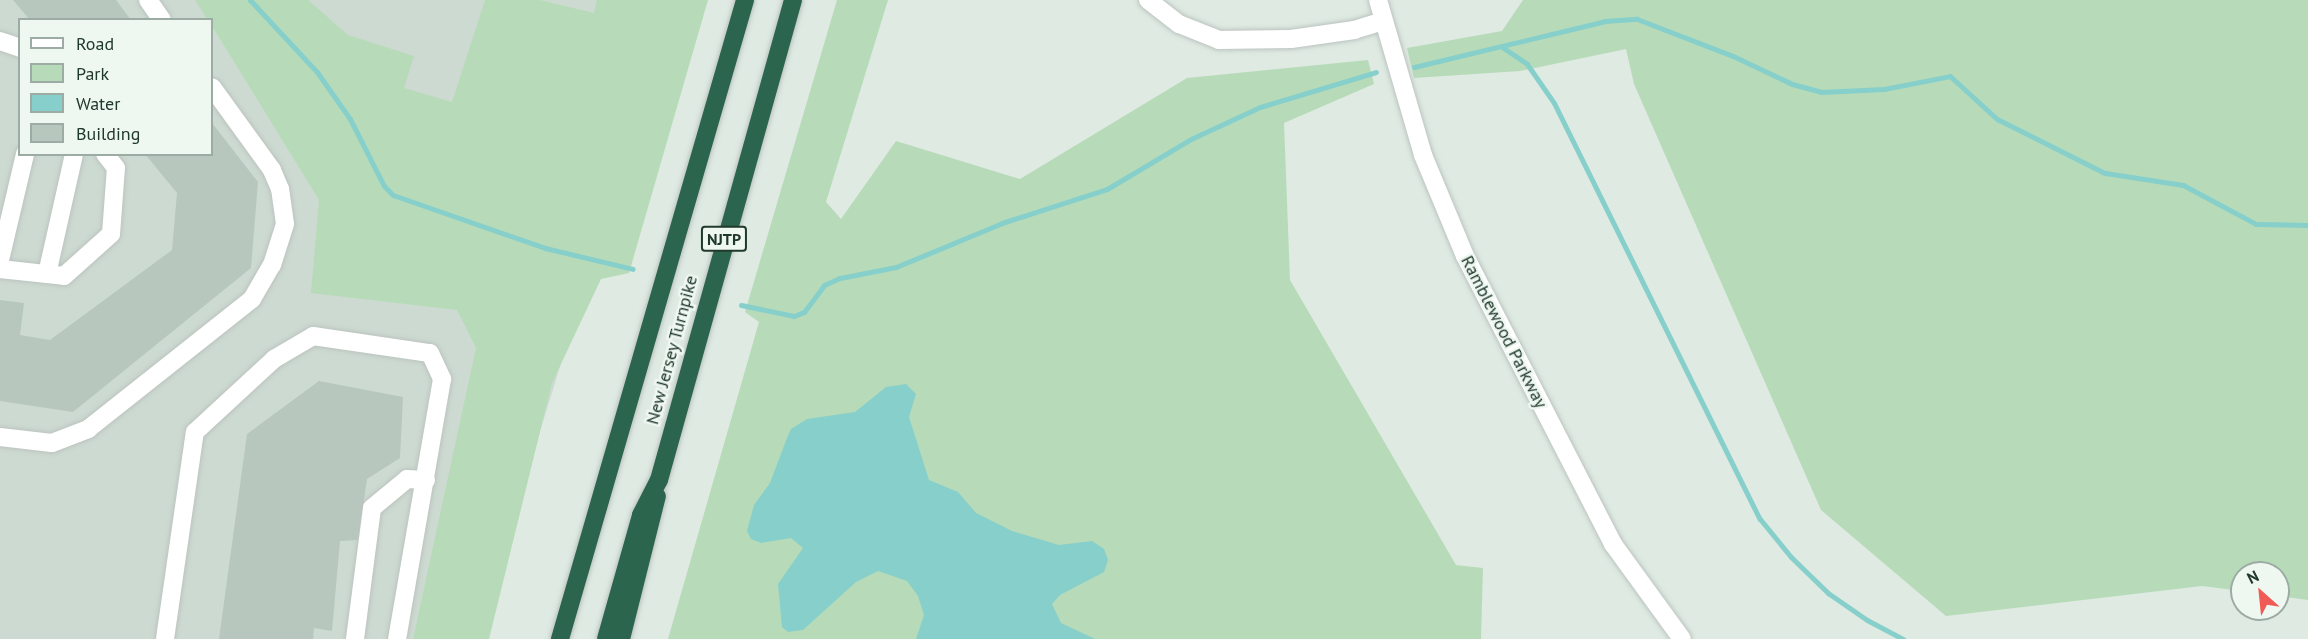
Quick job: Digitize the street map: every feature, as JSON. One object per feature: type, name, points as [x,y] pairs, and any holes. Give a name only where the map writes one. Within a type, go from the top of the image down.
[{"type":"highway","name":"New Jersey Turnpike","points":[[560,639],[745,0]]},
{"type":"highway","name":"New Jersey Turnpike","points":[[606,639],[641,515],[659,480],[793,0]]},
{"type":"highway","points":[[621,639],[655,514],[659,480]]},
{"type":"highway","points":[[555,639],[572,598]]},
{"type":"street","points":[[148,0],[161,18]]},
{"type":"street","points":[[1148,0],[1179,24],[1219,40],[1291,39],[1354,30],[1383,21]]},
{"type":"street","name":"Ramblewood Parkway","points":[[1378,0],[1423,155],[1465,256],[1613,544],[1682,639]]},
{"type":"street","points":[[0,41],[18,47]]},
{"type":"street","points":[[0,437],[52,443],[88,429],[252,299],[272,265],[285,224],[280,189],[272,170],[213,88]]},
{"type":"street","points":[[0,260],[25,156]]},
{"type":"street","points":[[47,274],[74,156]]},
{"type":"street","points":[[0,269],[64,276],[111,234],[116,168],[107,156]]},
{"type":"street","points":[[165,639],[195,432],[273,359],[313,336],[430,353],[442,379],[397,639]]},
{"type":"street","points":[[355,639],[372,508],[407,479],[426,480]]},
{"type":"shaded area","points":[[0,0],[673,0],[476,639],[0,639]]},
{"type":"green space","points":[[195,0],[308,0],[348,35],[414,56],[404,88],[452,102],[485,0],[540,0],[594,13],[597,0],[708,0],[629,273],[601,279],[552,383],[489,639],[413,639],[476,348],[457,310],[311,293],[319,200],[213,28],[213,18],[206,18]]},
{"type":"green space","points":[[837,0],[888,0],[826,202],[841,219],[896,141],[1020,179],[1187,78],[1368,60],[1374,84],[1284,123],[1290,280],[1456,565],[1483,568],[1481,639],[668,639],[759,322],[745,312]]},
{"type":"green space","points":[[1523,0],[2308,0],[2308,600],[2290,598],[2290,561],[2230,561],[2230,590],[2202,586],[1946,616],[1821,510],[1634,84],[1626,49],[1520,71],[1414,78],[1407,48],[1502,31]]},
{"type":"water","points":[[906,384],[916,394],[909,417],[929,480],[958,492],[976,513],[1012,531],[1059,545],[1092,541],[1104,549],[1108,560],[1104,572],[1060,595],[1052,604],[1061,623],[1095,639],[916,639],[924,615],[918,596],[907,581],[878,571],[856,582],[803,630],[788,632],[782,627],[778,584],[803,548],[791,538],[761,543],[751,539],[747,531],[754,505],[770,483],[791,429],[807,419],[855,412],[886,387]]},
{"type":"building","points":[[13,0],[116,0],[130,18],[28,18]]},
{"type":"building","points":[[213,124],[258,182],[251,268],[73,412],[0,401],[0,300],[24,303],[20,335],[50,340],[172,250],[177,193],[147,156],[213,156]]},
{"type":"building","points":[[319,381],[403,397],[400,458],[367,479],[358,540],[340,541],[332,631],[314,628],[313,639],[219,639],[247,434]]},
{"type":"waterway","points":[[250,0],[317,72],[350,119],[384,186],[393,195],[545,248],[633,269]]},
{"type":"waterway","points":[[1414,67],[1605,21],[1637,19],[1733,56],[1792,84],[1821,92],[1884,89],[1950,76],[1997,119],[2105,173],[2183,185],[2256,224],[2308,225]]},
{"type":"waterway","points":[[1502,47],[1527,64],[1554,103],[1760,519],[1791,557],[1828,593],[1867,620],[1903,639]]},
{"type":"waterway","points":[[741,305],[794,316],[804,312],[824,285],[840,278],[896,267],[1002,223],[1107,189],[1191,139],[1260,107],[1376,72]]}]
